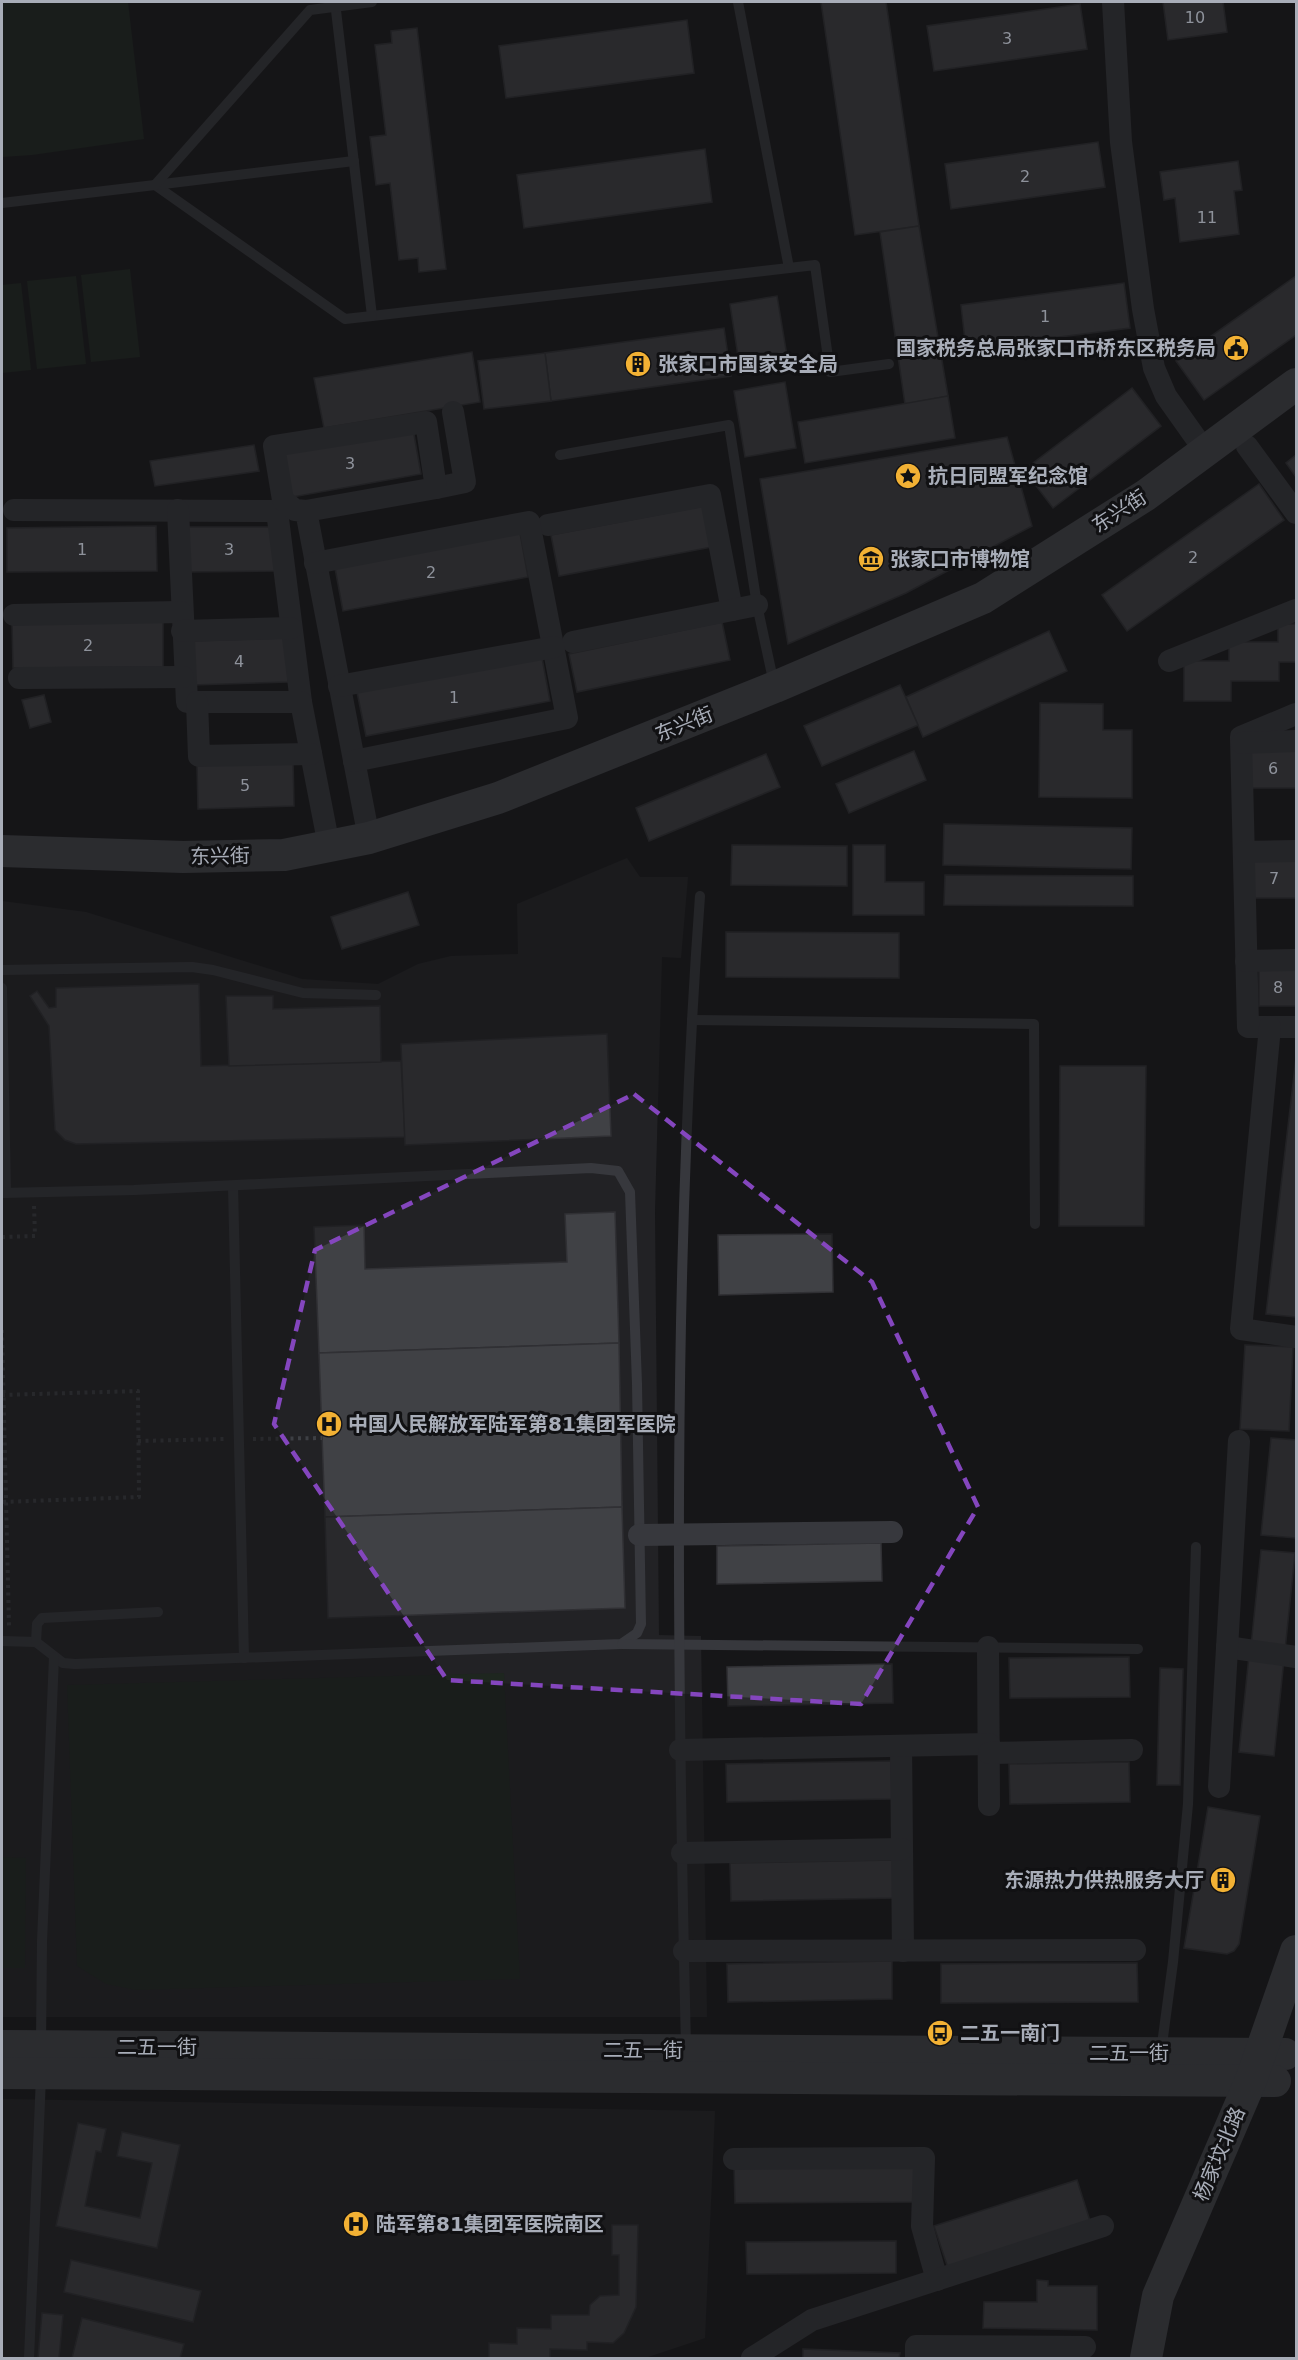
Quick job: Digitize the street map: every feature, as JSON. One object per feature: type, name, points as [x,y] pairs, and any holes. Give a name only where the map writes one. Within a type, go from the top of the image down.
[{"type":"main road","name":"东兴街","points":[[2,872],[184,877],[279,874],[366,857],[505,815],[822,690],[999,611],[1165,506],[1212,459],[1296,384]]},
{"type":"main road","name":"东兴街","points":[[2,852],[183,857],[284,855],[369,838],[498,798],[775,687],[983,598],[1146,495],[1212,459],[1247,446],[1296,410]]},
{"type":"main road","name":"杨家坟北路","points":[[1165,2358],[1175,2301],[1268,2067],[1296,1951]]},
{"type":"main road","name":"杨家坟北路","points":[[1146,2358],[1158,2296],[1268,2067],[1296,2017]]},
{"type":"main road","name":"二五一街","points":[[2,2046],[41,2060]]},
{"type":"main road","name":"二五一街","points":[[686,2064],[1161,2053],[1268,2067]]},
{"type":"main road","name":"二五一街","points":[[2,2073],[41,2060],[1268,2067]]},
{"type":"street","points":[[1113,2],[1121,141],[1154,368],[1166,396],[1212,459]]},
{"type":"street","points":[[436,488],[426,422],[274,446],[283,500],[295,510],[306,511],[436,488],[465,482],[453,412]]},
{"type":"street","points":[[1247,446],[1296,513]]},
{"type":"street","points":[[548,525],[710,495],[732,610]]},
{"type":"street","points":[[14,510],[277,511],[301,702],[329,846]]},
{"type":"street","points":[[178,510],[183,677],[186,702],[301,702]]},
{"type":"street","points":[[306,511],[369,838]]},
{"type":"street","points":[[315,563],[529,522],[563,644],[567,717],[354,761]]},
{"type":"street","points":[[339,686],[757,605]]},
{"type":"street","points":[[1169,661],[1296,610]]},
{"type":"street","points":[[14,615],[291,628]]},
{"type":"street","points":[[19,678],[183,677]]},
{"type":"street","points":[[198,702],[199,756],[312,754]]},
{"type":"street","points":[[1296,714],[1241,737],[1248,1027],[1296,1027]]},
{"type":"street","points":[[1242,743],[1296,741]]},
{"type":"street","points":[[1244,852],[1296,851]]},
{"type":"street","points":[[1246,961],[1296,960]]},
{"type":"street","points":[[1270,1027],[1241,1329],[1296,1337]]},
{"type":"street","points":[[1219,1787],[1239,1441]]},
{"type":"street","points":[[639,1535],[892,1532]]},
{"type":"street","points":[[988,1647],[989,1805]]},
{"type":"street","points":[[1227,1647],[1296,1657]]},
{"type":"street","points":[[680,1750],[901,1746],[1132,1750]]},
{"type":"street","points":[[901,1746],[903,1951]]},
{"type":"street","points":[[682,1853],[902,1849]]},
{"type":"street","points":[[684,1952],[1135,1950]]},
{"type":"street","points":[[734,2159],[924,2158],[922,2226],[937,2280]]},
{"type":"street","points":[[752,2358],[812,2320],[1103,2226]]},
{"type":"street","points":[[916,2358],[916,2346],[1085,2347]]},
{"type":"lane","points":[[155,185],[310,10],[336,4],[372,2]]},
{"type":"lane","points":[[738,2],[789,267]]},
{"type":"lane","points":[[336,4],[372,316]]},
{"type":"lane","points":[[2,203],[354,160]]},
{"type":"lane","points":[[155,185],[345,319],[815,265],[830,372],[890,364]]},
{"type":"lane","points":[[560,455],[729,425],[757,605],[775,687]]},
{"type":"lane","points":[[686,2064],[678,1534],[683,1195],[700,896]]},
{"type":"lane","points":[[2,970],[192,967],[213,970],[303,993],[376,995]]},
{"type":"lane","points":[[2,988],[4,1193],[233,1186],[591,1168],[618,1171],[630,1192],[641,1624],[637,1633],[621,1644]]},
{"type":"lane","points":[[692,1020],[1034,1024],[1035,1224]]},
{"type":"lane","points":[[233,1186],[244,1658]]},
{"type":"lane","points":[[1161,2053],[1173,1962],[1188,1804],[1196,1547]]},
{"type":"lane","points":[[36,1642],[37,1624],[42,1618],[158,1612]]},
{"type":"lane","points":[[5,1641],[36,1642],[63,1663],[75,1665],[621,1644],[1138,1649]]},
{"type":"lane","points":[[29,2358],[41,2060],[42,1942],[54,1657]]},
{"type":"path","points":[[2,1237],[35,1236],[33,1193]]},
{"type":"path","points":[[2,1330],[5,1641]]},
{"type":"path","points":[[2,1395],[138,1391],[139,1497],[3,1502]]},
{"type":"path","points":[[138,1441],[322,1438]]},
{"type":"highlighted area","points":[[634,1094],[872,1282],[978,1507],[861,1704],[447,1680],[274,1424],[315,1250]]},
{"type":"shaded area","points":[[2,2],[128,2],[144,139],[2,157]]},
{"type":"shaded area","points":[[130,269],[140,357],[91,362],[81,275]]},
{"type":"shaded area","points":[[76,276],[86,364],[37,369],[27,281]]},
{"type":"shaded area","points":[[21,283],[31,370],[2,373],[2,285]]},
{"type":"shaded area","name":"中国人民解放军陆军第81集团军医院","points":[[627,858],[640,877],[688,877],[681,958],[662,957],[655,1212],[659,1635],[701,1636],[707,2017],[2,2017],[2,901],[86,912],[302,979],[378,984],[418,964],[451,956],[518,954],[517,904]]},
{"type":"shaded area","points":[[504,1673],[520,1979],[136,1990],[106,1984],[77,1966],[67,1685]]},
{"type":"shaded area","points":[[2,1857],[26,1858],[25,1968],[2,1968]]},
{"type":"shaded area","name":"陆军第81集团军医院南区","points":[[2,2099],[715,2111],[705,2338],[645,2358],[2,2358]]},
{"type":"building","points":[[821,2],[886,2],[919,226],[855,235]]},
{"type":"building","points":[[1163,2],[1223,2],[1227,32],[1168,40]]},
{"type":"building","points":[[1080,4],[1087,49],[934,71],[927,26]]},
{"type":"building","points":[[687,20],[694,73],[506,98],[499,46]]},
{"type":"building","points":[[417,28],[446,269],[419,272],[418,258],[399,260],[390,183],[376,185],[370,137],[386,135],[375,45],[392,43],[391,31]]},
{"type":"building","points":[[1098,142],[1105,187],[951,209],[945,164]]},
{"type":"building","points":[[705,149],[712,202],[524,228],[517,175]]},
{"type":"building","points":[[1238,161],[1242,190],[1234,191],[1239,234],[1180,242],[1175,198],[1164,200],[1160,172]]},
{"type":"building","points":[[919,226],[948,396],[905,404],[880,232]]},
{"type":"building","name":"国家税务总局张家口市桥东区税务局","points":[[1296,276],[1296,335],[1204,400],[1176,361]]},
{"type":"building","points":[[1124,283],[1130,328],[966,349],[961,305]]},
{"type":"building","points":[[777,296],[788,362],[740,369],[730,304]]},
{"type":"building","name":"张家口市国家安全局","points":[[724,328],[731,376],[551,401],[545,353]]},
{"type":"building","points":[[472,352],[480,402],[324,428],[314,378]]},
{"type":"building","points":[[545,353],[551,401],[484,409],[478,361]]},
{"type":"building","points":[[785,382],[796,448],[745,457],[734,391]]},
{"type":"building","points":[[1132,388],[1161,426],[1053,508],[1024,470]]},
{"type":"building","points":[[948,396],[955,438],[805,463],[798,422]]},
{"type":"building","points":[[413,429],[421,474],[287,498],[278,453]]},
{"type":"building","name":"张家口市博物馆","points":[[1007,437],[1032,526],[906,593],[788,644],[760,479]]},
{"type":"building","points":[[254,445],[259,471],[155,486],[150,461]]},
{"type":"building","points":[[1296,455],[1296,477],[1286,463]]},
{"type":"building","points":[[1259,484],[1284,520],[1127,631],[1102,595]]},
{"type":"building","points":[[704,506],[712,547],[559,576],[551,535]]},
{"type":"building","points":[[156,526],[157,571],[7,572],[7,528]]},
{"type":"building","points":[[182,527],[274,527],[275,571],[183,572]]},
{"type":"building","points":[[520,533],[528,577],[343,611],[335,568]]},
{"type":"building","points":[[163,622],[163,667],[13,668],[12,623]]},
{"type":"building","points":[[722,622],[730,660],[577,692],[569,654]]},
{"type":"building","points":[[1278,624],[1296,624],[1296,662],[1279,662],[1279,681],[1231,681],[1231,701],[1184,701],[1184,661],[1229,661],[1229,642],[1278,642]]},
{"type":"building","points":[[1049,631],[1067,671],[923,737],[906,697]]},
{"type":"building","points":[[286,638],[288,682],[192,685],[190,641]]},
{"type":"building","points":[[542,658],[550,701],[366,736],[357,692]]},
{"type":"building","points":[[900,685],[918,725],[822,766],[804,726]]},
{"type":"building","points":[[44,695],[51,722],[30,728],[22,700]]},
{"type":"building","points":[[1040,703],[1103,704],[1103,730],[1132,730],[1132,798],[1039,797]]},
{"type":"building","points":[[1249,749],[1296,749],[1296,788],[1249,788]]},
{"type":"building","points":[[914,751],[926,780],[849,813],[836,784]]},
{"type":"building","points":[[766,754],[780,787],[649,841],[636,808]]},
{"type":"building","points":[[293,761],[294,806],[198,809],[197,764]]},
{"type":"building","points":[[944,824],[1132,828],[1131,869],[943,865]]},
{"type":"building","points":[[732,845],[847,846],[847,886],[731,885]]},
{"type":"building","points":[[853,845],[885,845],[885,882],[924,882],[924,915],[853,915]]},
{"type":"building","points":[[1296,858],[1296,898],[1251,898],[1251,859]]},
{"type":"building","points":[[945,875],[1133,876],[1133,906],[944,905]]},
{"type":"building","points":[[408,892],[419,925],[342,949],[331,917]]},
{"type":"building","points":[[726,932],[899,933],[899,978],[726,977]]},
{"type":"building","points":[[1259,967],[1296,967],[1296,1006],[1259,1006]]},
{"type":"building","points":[[199,984],[201,1066],[401,1061],[405,1137],[76,1144],[65,1140],[55,1130],[49,1026],[30,996],[37,991],[49,1008],[56,1007],[56,988]]},
{"type":"building","points":[[226,996],[273,996],[273,1009],[380,1006],[381,1062],[229,1066]]},
{"type":"building","points":[[607,1034],[611,1136],[405,1145],[401,1044]]},
{"type":"building","points":[[1296,1058],[1296,1317],[1266,1314]]},
{"type":"building","points":[[1060,1066],[1146,1066],[1144,1226],[1059,1226]]},
{"type":"building","points":[[615,1212],[619,1343],[319,1353],[314,1227],[364,1225],[365,1269],[567,1262],[565,1214]]},
{"type":"building","points":[[832,1234],[833,1292],[719,1295],[718,1235]]},
{"type":"building","points":[[619,1343],[622,1507],[325,1517],[319,1353]]},
{"type":"building","points":[[1245,1345],[1293,1347],[1289,1431],[1240,1429]]},
{"type":"building","points":[[1271,1438],[1296,1440],[1296,1538],[1261,1535]]},
{"type":"building","points":[[622,1507],[625,1608],[328,1618],[325,1517]]},
{"type":"building","points":[[881,1543],[882,1581],[717,1584],[717,1546]]},
{"type":"building","points":[[1261,1550],[1295,1553],[1285,1650],[1251,1646]]},
{"type":"building","points":[[1249,1656],[1284,1659],[1274,1756],[1239,1752]]},
{"type":"building","points":[[1129,1657],[1130,1697],[1010,1698],[1009,1658]]},
{"type":"building","points":[[892,1664],[893,1703],[728,1706],[727,1667]]},
{"type":"building","points":[[1160,1668],[1183,1669],[1180,1785],[1157,1785]]},
{"type":"building","points":[[891,1761],[892,1799],[727,1802],[726,1764]]},
{"type":"building","points":[[1129,1762],[1130,1802],[1010,1804],[1009,1764]]},
{"type":"building","name":"东源热力供热服务大厅","points":[[1208,1807],[1260,1816],[1239,1944],[1234,1951],[1227,1954],[1184,1948]]},
{"type":"building","points":[[895,1860],[896,1898],[731,1901],[730,1863]]},
{"type":"building","points":[[892,1961],[892,1999],[728,2002],[727,1964]]},
{"type":"building","points":[[1137,1963],[1138,2002],[941,2003],[941,1964]]},
{"type":"building","points":[[78,2123],[106,2129],[101,2152],[96,2151],[85,2206],[140,2218],[152,2163],[117,2156],[122,2132],[180,2145],[157,2248],[56,2226]]},
{"type":"building","points":[[919,2164],[919,2202],[735,2203],[734,2165]]},
{"type":"building","points":[[1077,2180],[1090,2221],[948,2268],[934,2226]]},
{"type":"building","points":[[612,2225],[638,2225],[636,2307],[624,2333],[613,2343],[587,2342],[587,2350],[550,2349],[550,2358],[489,2358],[489,2343],[517,2344],[517,2328],[551,2329],[551,2315],[589,2315],[590,2305],[600,2296],[619,2295],[619,2255],[612,2255]]},
{"type":"building","points":[[896,2241],[896,2273],[747,2274],[746,2242]]},
{"type":"building","points":[[71,2260],[201,2291],[193,2322],[64,2292]]},
{"type":"building","points":[[1037,2280],[1048,2281],[1048,2286],[1097,2286],[1097,2330],[983,2328],[984,2302],[1037,2302]]},
{"type":"building","points":[[42,2313],[63,2315],[59,2358],[38,2358]]},
{"type":"building","points":[[82,2318],[184,2344],[180,2358],[72,2358]]},
{"type":"building","points":[[803,2349],[900,2353],[899,2358],[803,2358]]},
{"type":"place","name":"国家税务总局张家口市桥东区税务局","points":[[1236,348]]},
{"type":"place","name":"张家口市国家安全局","points":[[638,364]]},
{"type":"place","name":"抗日同盟军纪念馆","points":[[908,476]]},
{"type":"place","name":"张家口市博物馆","points":[[871,559]]},
{"type":"place","name":"中国人民解放军陆军第81集团军医院","points":[[329,1424]]},
{"type":"place","name":"东源热力供热服务大厅","points":[[1223,1880]]},
{"type":"place","name":"二五一南门","points":[[940,2033]]},
{"type":"place","name":"陆军第81集团军医院南区","points":[[356,2224]]}]
